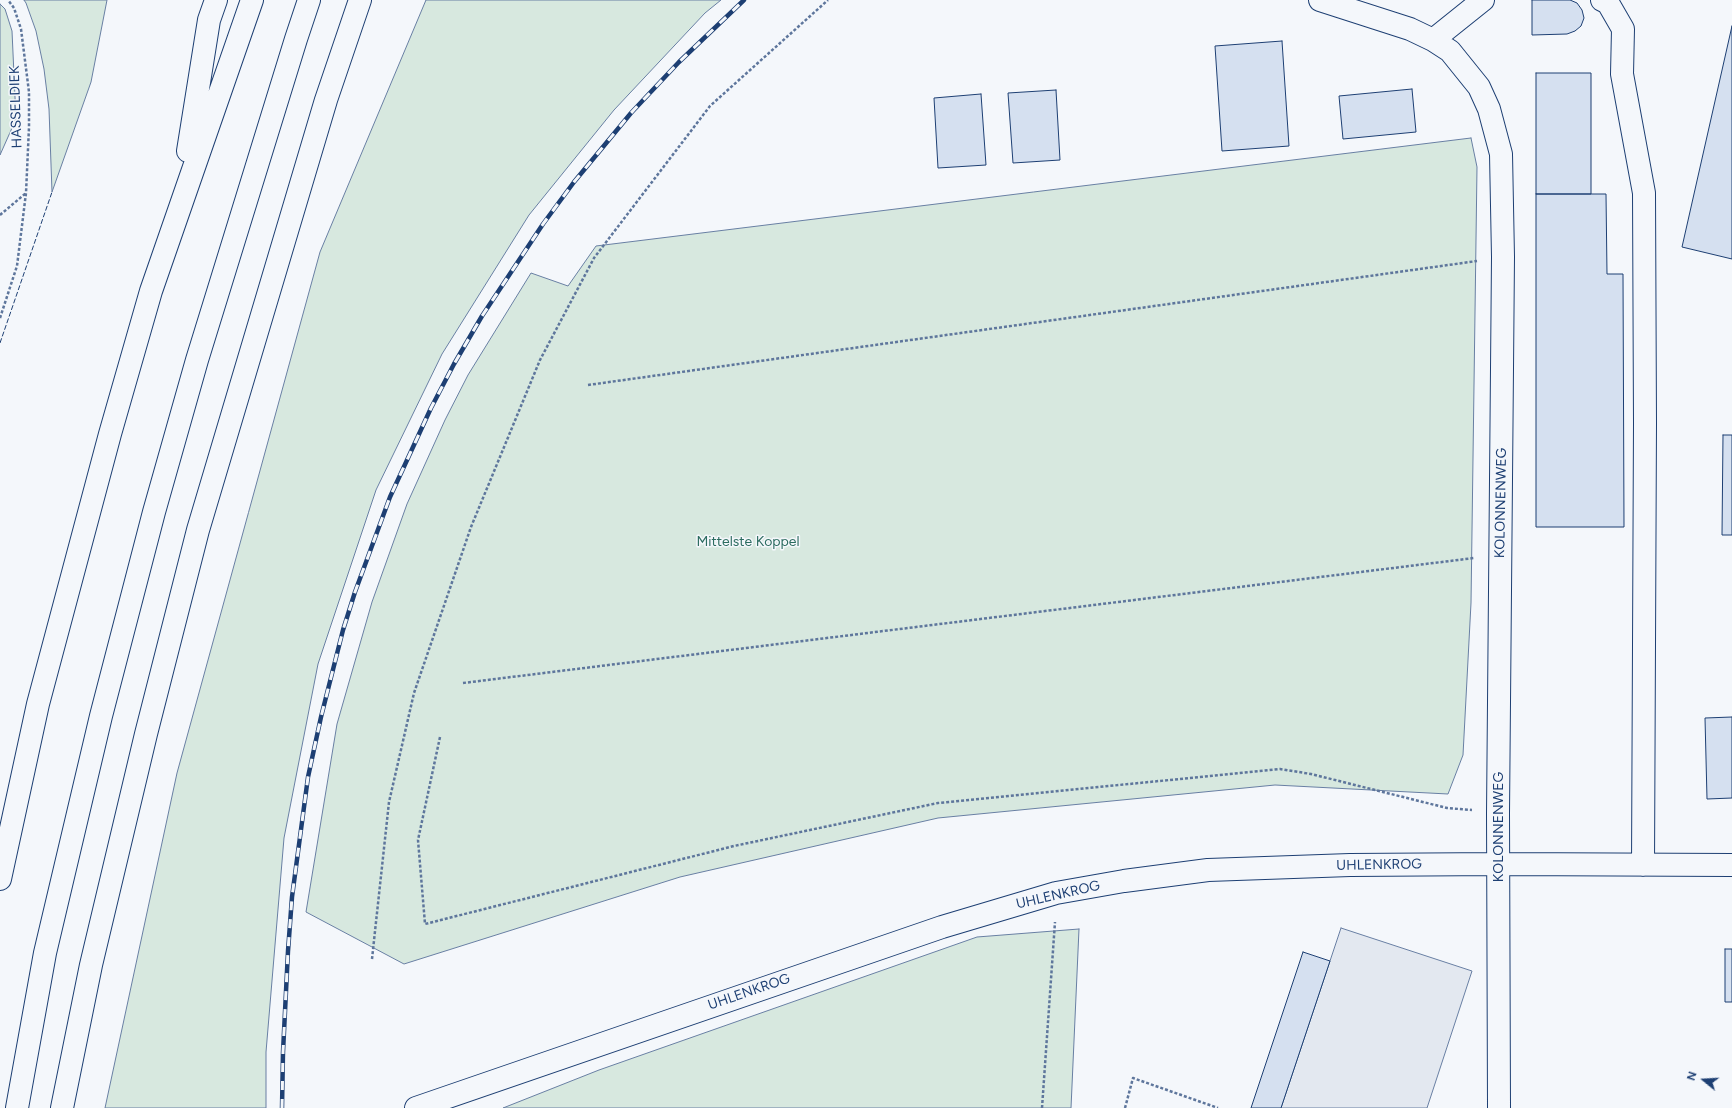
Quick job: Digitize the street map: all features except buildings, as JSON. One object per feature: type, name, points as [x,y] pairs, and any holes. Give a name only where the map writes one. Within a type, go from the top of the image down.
[{"type":"main road","points":[[179,210],[210,20],[216,0]]},
{"type":"main road","points":[[0,879],[38,704],[151,290],[252,0]]},
{"type":"main road","points":[[17,1108],[45,953],[101,716],[149,527],[197,360],[296,39],[310,0]]},
{"type":"main road","points":[[63,1100],[91,965],[146,734],[198,530],[326,100],[360,0]]},
{"type":"main road","name":"KOLONNENWEG","points":[[1320,0],[1410,29],[1433,40],[1450,51],[1479,87],[1489,109],[1501,154],[1503,257],[1498,813],[1499,1108]]},
{"type":"main road","points":[[1433,40],[1483,0]]},
{"type":"main road","points":[[1602,0],[1608,3],[1623,29],[1622,74],[1644,193],[1645,423],[1643,866]]},
{"type":"main road","name":"UHLENKROG","points":[[416,1108],[942,927],[1056,893],[1124,881],[1208,870],[1350,865],[1732,865]]},
{"type":"path","name":"HASSELDIEK","points":[[0,318],[17,266],[26,193],[29,127],[29,92],[20,29],[14,8],[8,0]]},
{"type":"path","points":[[372,959],[388,802],[414,693],[471,527],[540,360],[594,258],[710,106],[828,0]]},
{"type":"path","points":[[0,215],[26,193]]},
{"type":"path","points":[[588,385],[1503,257]]},
{"type":"path","points":[[463,683],[1473,558]]},
{"type":"path","points":[[440,738],[418,840],[424,924],[734,846],[938,803],[1280,769],[1311,774],[1447,808],[1498,813]]},
{"type":"path","points":[[1042,1108],[1056,893]]},
{"type":"path","points":[[1125,1108],[1133,1078],[1218,1108]]},
{"type":"green space","points":[[24,0],[107,0],[91,82],[52,192],[49,109],[44,69],[36,31]]},
{"type":"green space","points":[[426,0],[721,0],[705,13],[614,110],[529,215],[442,354],[376,490],[318,664],[284,838],[266,1052],[266,1108],[105,1108],[177,773],[320,252]]},
{"type":"green space","points":[[0,4],[5,9],[12,31],[16,119],[0,155]]},
{"type":"green space","name":"Mittelste Koppel","points":[[1471,138],[1477,167],[1471,603],[1463,755],[1448,794],[1275,785],[938,818],[680,877],[404,964],[306,912],[337,724],[372,602],[407,504],[445,420],[468,375],[531,273],[568,286],[596,246]]},
{"type":"green space","points":[[1079,929],[1071,1108],[503,1108],[599,1070],[977,937]]},
{"type":"shaded area","points":[[1341,928],[1472,971],[1427,1108],[1281,1108]]},
{"type":"railway","points":[[282,1108],[283,1052],[292,897],[308,777],[321,717],[343,630],[355,592],[390,497],[431,408],[454,364],[482,316],[543,224],[574,182],[631,113],[679,62],[744,0]]},
{"type":"fence","points":[[0,343],[52,192]]}]
